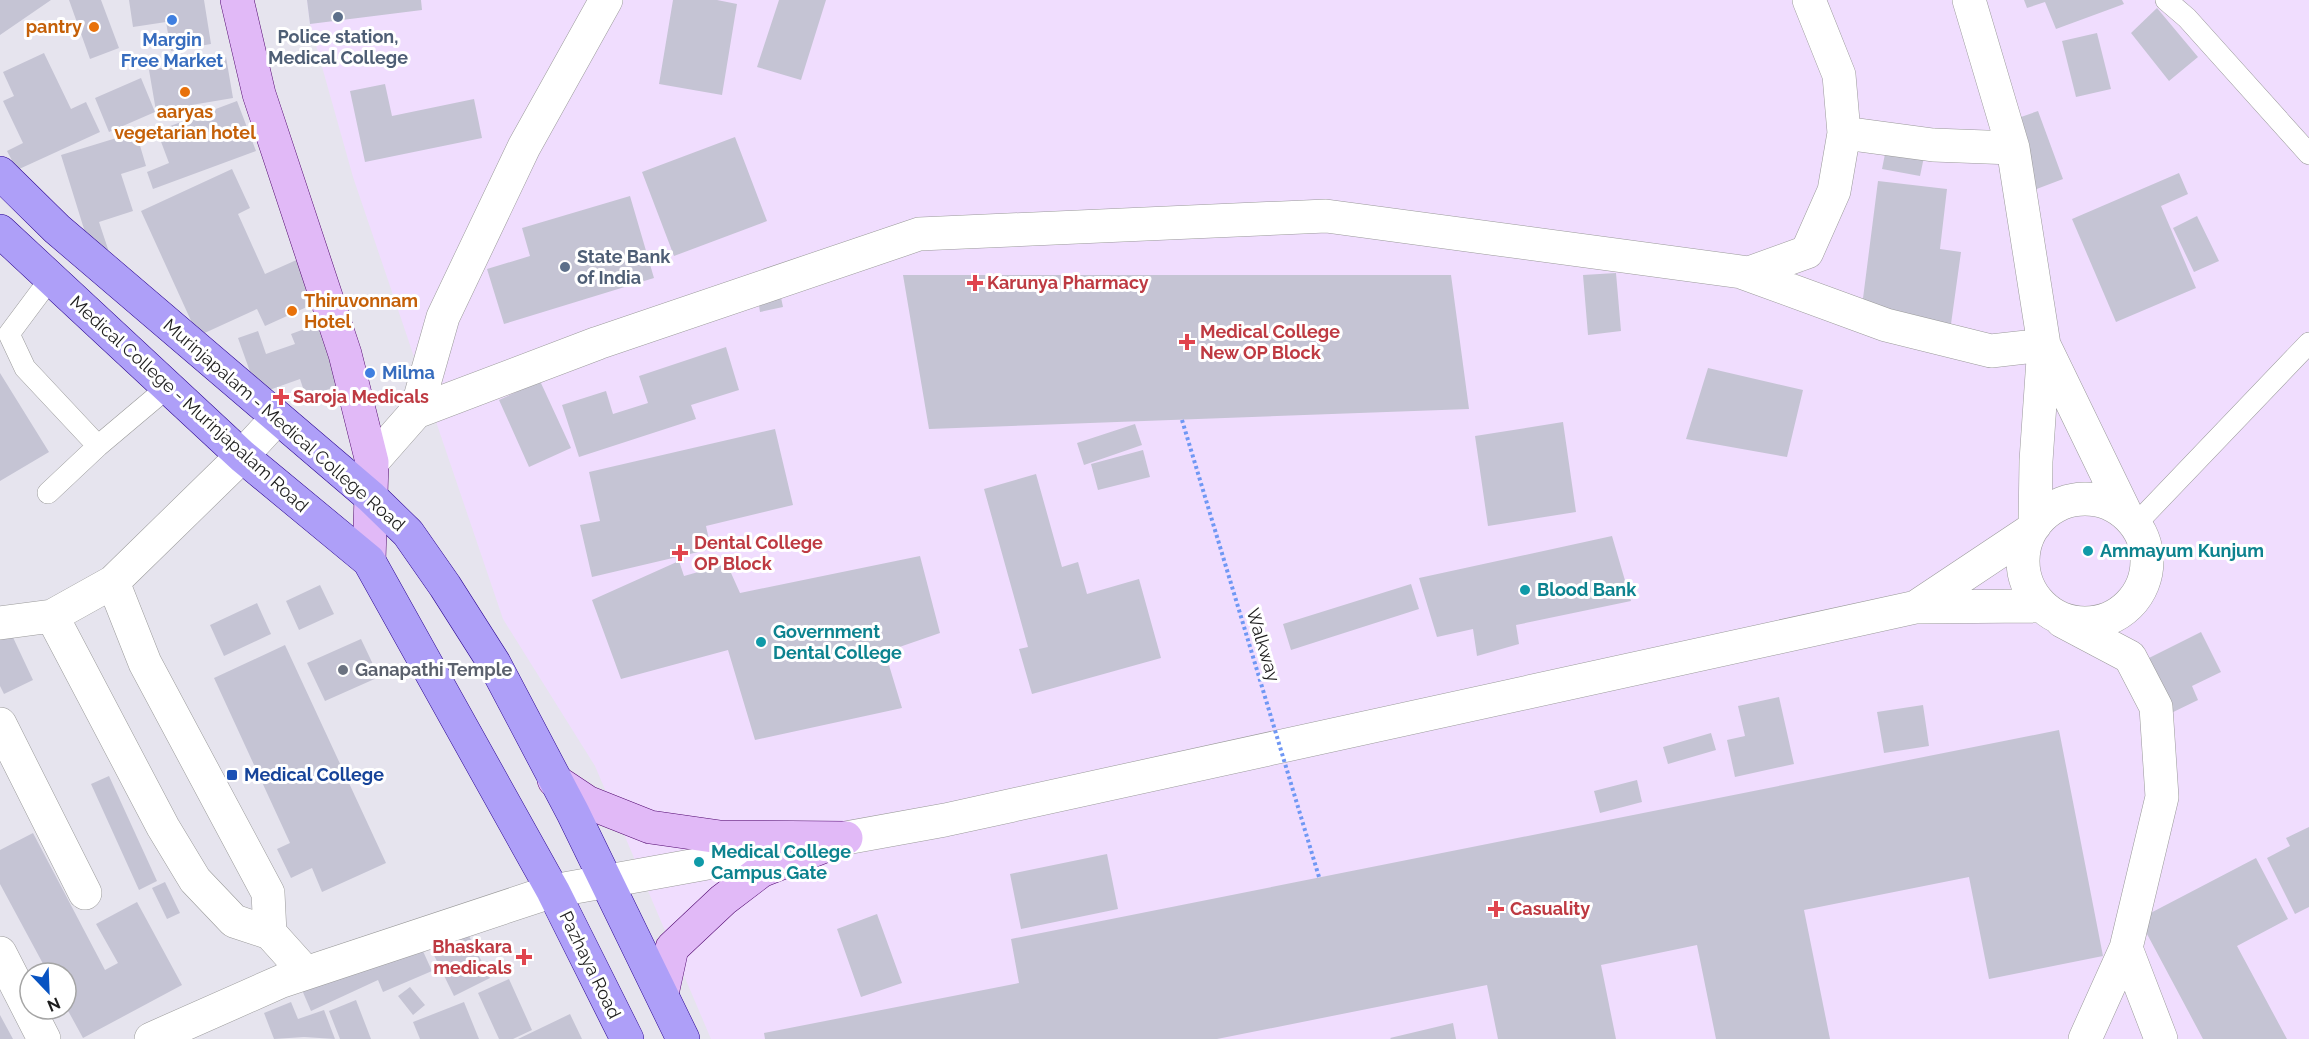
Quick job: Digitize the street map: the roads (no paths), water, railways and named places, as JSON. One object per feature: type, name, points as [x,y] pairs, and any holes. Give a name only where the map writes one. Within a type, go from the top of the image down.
[{"type":"main road","points":[[237,0],[259,94],[345,354],[372,462],[369,561]]},
{"type":"main road","name":"Murinjapalam - Medical College Road","points":[[0,173],[57,229],[371,497],[408,533],[446,586],[494,663],[607,881],[683,1039]]},
{"type":"main road","name":"Medical College - Murinjapalam Road","points":[[0,231],[242,456],[369,561],[553,891]]},
{"type":"main road","points":[[554,780],[587,802],[650,827],[720,837],[846,838]]},
{"type":"main road","points":[[662,994],[672,948],[723,900],[761,871],[846,838]]},
{"type":"main road","name":"Pazhaya Road","points":[[553,891],[627,1039]]},
{"type":"street","points":[[372,462],[416,412],[443,317],[524,147],[606,0]]},
{"type":"street","points":[[416,412],[598,343],[919,234],[1326,216],[1749,273],[1807,252],[1834,190],[1844,133],[1839,75],[1809,0]]},
{"type":"street","points":[[1970,0],[2013,147],[2044,345],[2033,528],[2022,556],[2025,583],[2051,613],[2130,657],[2156,707],[2162,797],[2126,948],[2085,1039]]},
{"type":"street","points":[[1844,133],[1933,145],[2013,147]]},
{"type":"street","points":[[1741,272],[1886,325],[1991,351],[2044,345]]},
{"type":"street","points":[[151,1039],[196,1030],[282,981],[553,891],[945,820],[1916,607],[2051,613],[2099,623],[2131,605],[2147,572],[2142,535],[2130,519],[2044,345]]},
{"type":"street","points":[[0,624],[52,616],[114,582],[242,456],[277,418]]},
{"type":"street","points":[[1916,607],[2033,528],[2049,510],[2074,500],[2102,501],[2130,519]]},
{"type":"street","points":[[114,582],[145,663],[268,892],[270,933]]},
{"type":"street","points":[[52,616],[163,827],[195,880],[234,921],[270,933],[306,973]]},
{"type":"street","points":[[0,724],[17,753],[85,893]]},
{"type":"street","points":[[2126,948],[2161,1039]]},
{"type":"street","points":[[0,953],[44,1039]]},
{"type":"lane","points":[[2166,0],[2187,18],[2309,154]]},
{"type":"lane","points":[[50,279],[9,334],[26,368],[98,446]]},
{"type":"lane","points":[[2130,519],[2309,344]]},
{"type":"lane","points":[[48,493],[98,446],[168,387]]},
{"type":"place","name":"Police station, Medical College","points":[[338,17]]},
{"type":"place","name":"Margin Free Market","points":[[172,20]]},
{"type":"place","name":"pantry","points":[[94,27]]},
{"type":"place","name":"aaryas vegetarian hotel","points":[[185,92]]},
{"type":"place","name":"State Bank of India","points":[[565,267]]},
{"type":"place","name":"Karunya Pharmacy","points":[[975,283]]},
{"type":"place","name":"Thiruvonnam Hotel","points":[[292,311]]},
{"type":"place","name":"Medical College New OP Block","points":[[1187,342]]},
{"type":"place","name":"Milma","points":[[370,373]]},
{"type":"place","name":"Saroja Medicals","points":[[281,397]]},
{"type":"place","name":"Ammayum Kunjum","points":[[2088,551]]},
{"type":"place","name":"Dental College OP Block","points":[[680,553]]},
{"type":"place","name":"Blood Bank","points":[[1525,590]]},
{"type":"place","name":"Government Dental College","points":[[761,642]]},
{"type":"place","name":"Ganapathi Temple","points":[[343,670]]},
{"type":"place","name":"Medical College","points":[[232,775]]},
{"type":"place","name":"Medical College Campus Gate","points":[[699,862]]},
{"type":"place","name":"Casuality","points":[[1496,909]]},
{"type":"place","name":"Bhaskara medicals","points":[[524,957]]}]
